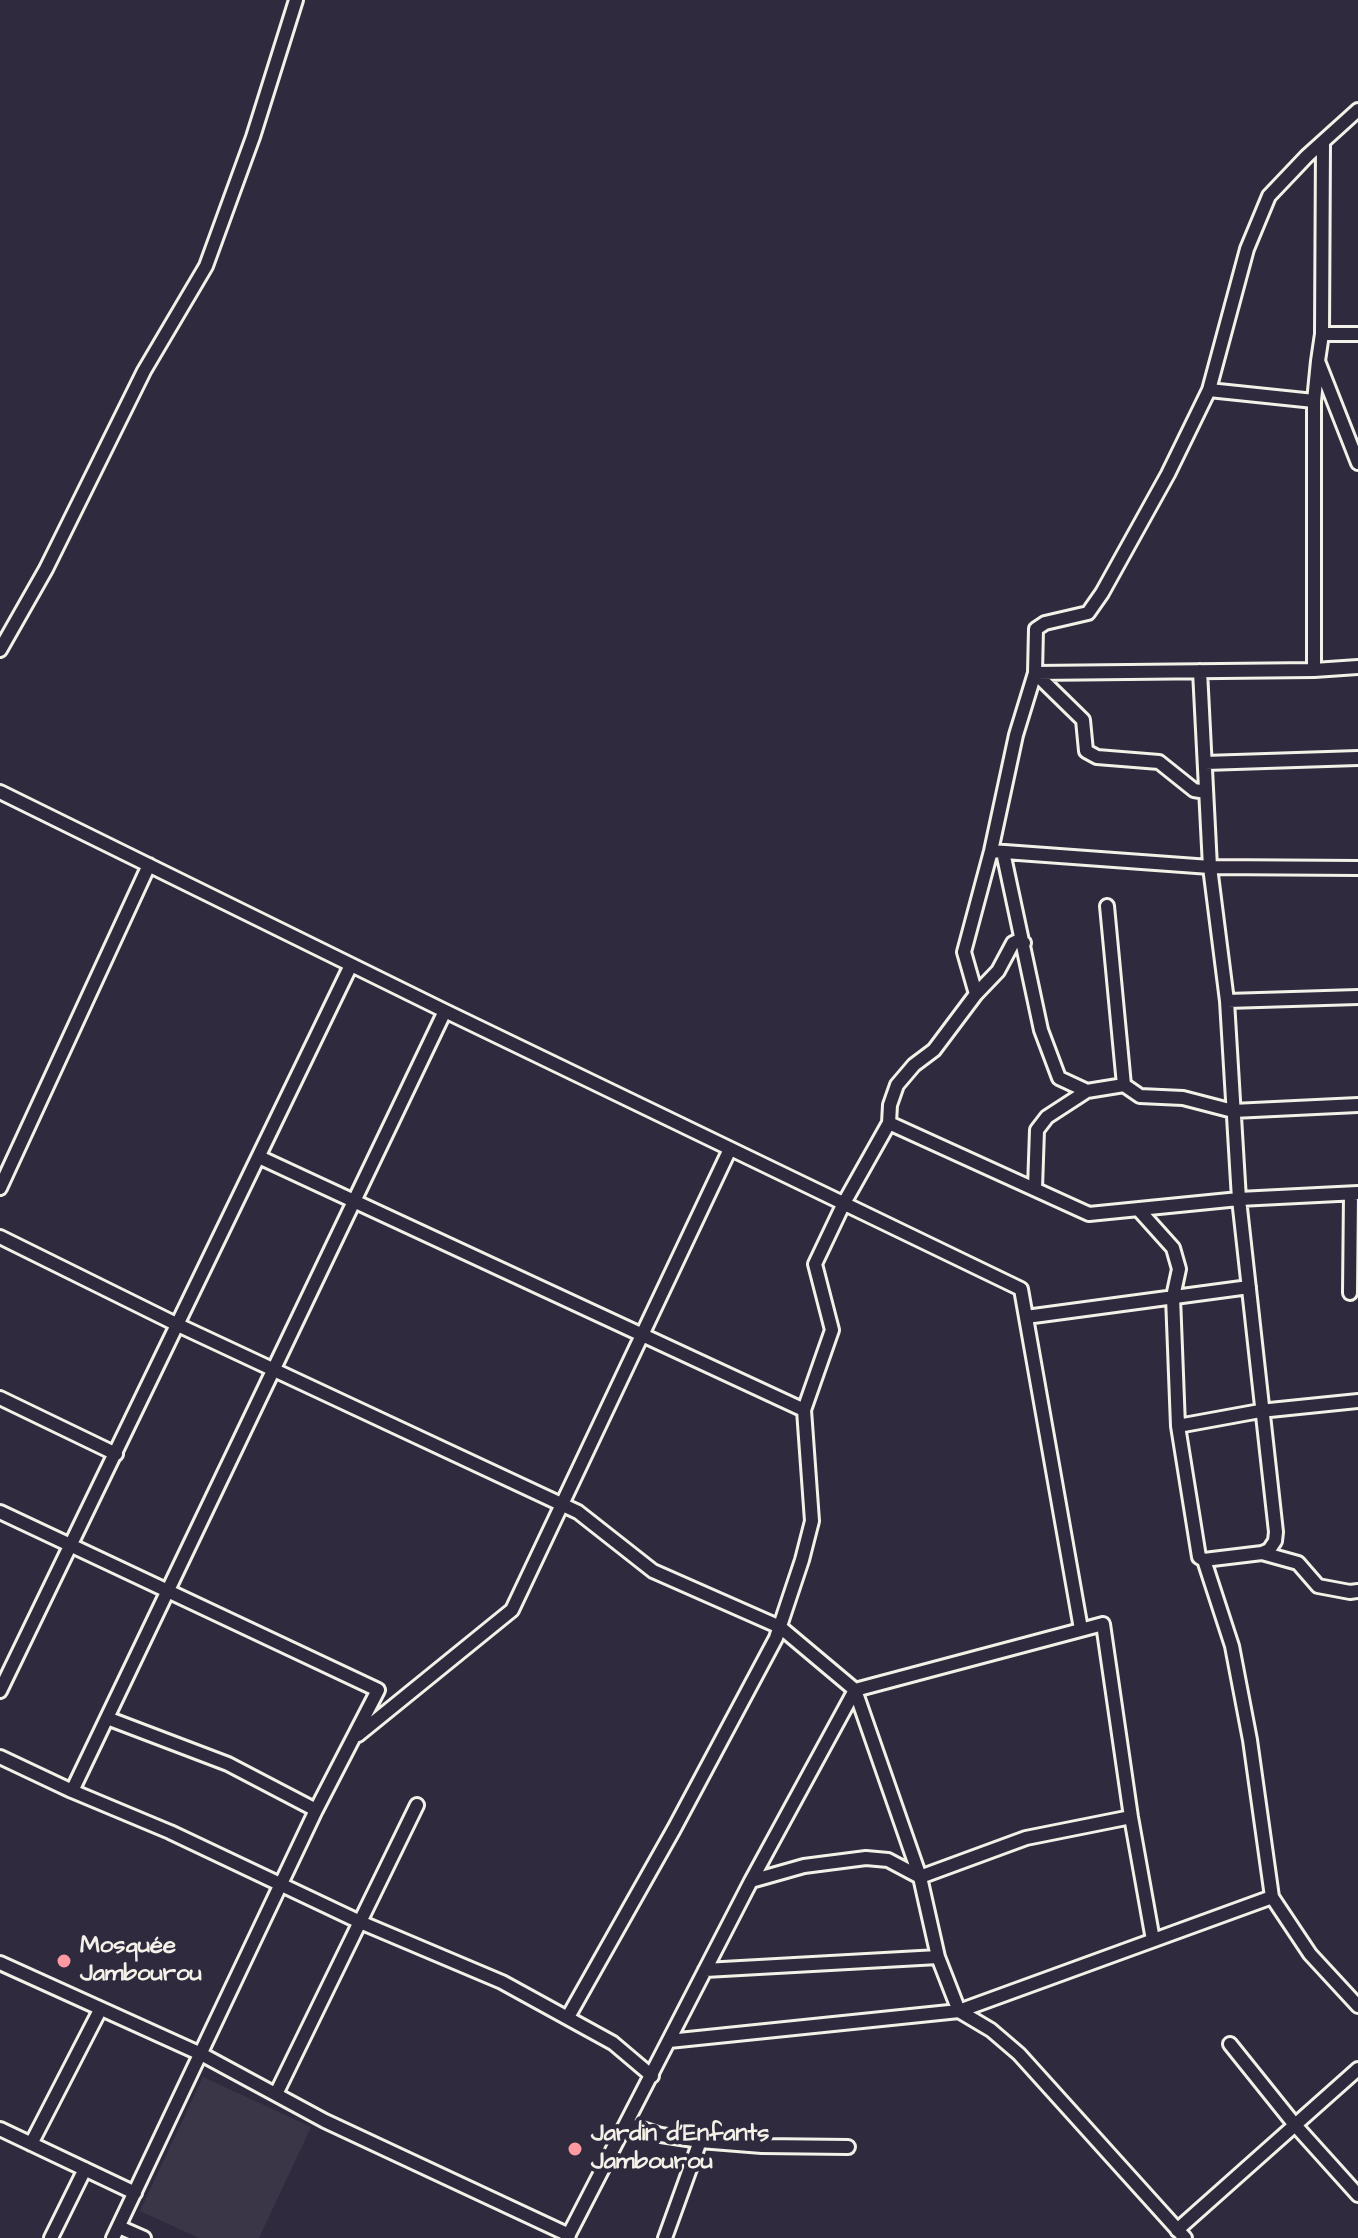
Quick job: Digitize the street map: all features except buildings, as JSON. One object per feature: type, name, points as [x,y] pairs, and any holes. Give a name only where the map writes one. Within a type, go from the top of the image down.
[{"type":"street","points":[[0,650],[46,569],[144,371],[206,266],[253,137],[296,0]]},
{"type":"street","points":[[976,994],[964,952],[997,852],[1016,735],[1035,673],[1036,629],[1045,623],[1088,613],[1102,593],[1168,474],[1209,390],[1247,249],[1269,196],[1358,110]]},
{"type":"street","points":[[1314,670],[1314,401],[1322,334],[1323,142]]},
{"type":"street","points":[[1322,334],[1358,334]]},
{"type":"street","points":[[1318,361],[1358,463]]},
{"type":"street","points":[[1209,390],[1314,401]]},
{"type":"street","points":[[1035,673],[1358,667]]},
{"type":"street","points":[[1138,1209],[1173,1248],[1179,1269],[1173,1297],[1178,1426],[1196,1549],[1204,1560],[1262,1553],[1269,1550],[1275,1541],[1276,1532],[1260,1411],[1239,1199],[1227,1001],[1210,867],[1200,671]]},
{"type":"street","points":[[1035,673],[1083,720],[1086,751],[1097,757],[1159,762],[1194,790],[1206,792]]},
{"type":"street","points":[[1205,763],[1358,758]]},
{"type":"street","points":[[0,792],[1021,1289],[1081,1629]]},
{"type":"street","points":[[997,852],[1210,867],[1358,868]]},
{"type":"street","points":[[997,852],[1024,943],[1041,1030],[1059,1078],[1087,1091]]},
{"type":"street","points":[[0,1188],[149,865]]},
{"type":"street","points":[[1107,906],[1124,1085]]},
{"type":"street","points":[[568,2017],[674,1829],[780,1627],[812,1521],[804,1410],[832,1330],[815,1264],[844,1203],[889,1123],[890,1105],[897,1085],[914,1065],[934,1050],[976,994],[998,971],[1013,943],[1019,940],[1024,943]]},
{"type":"street","points":[[0,1691],[351,965]]},
{"type":"street","points":[[1227,1001],[1358,997]]},
{"type":"street","points":[[72,1791],[445,1011]]},
{"type":"street","points":[[1035,1188],[1037,1130],[1047,1117],[1087,1091],[1124,1085],[1140,1096],[1183,1098],[1233,1111],[1358,1105]]},
{"type":"street","points":[[889,1123],[1089,1214],[1239,1199],[1355,1194],[1350,1293]]},
{"type":"street","points":[[355,1737],[512,1610],[730,1149]]},
{"type":"street","points":[[259,1157],[804,1410]]},
{"type":"street","points":[[0,1237],[178,1325],[578,1512],[653,1571],[780,1627],[855,1690],[920,1877],[938,1957],[959,2011],[991,2030],[1019,2054],[1181,2234],[1358,2069]]},
{"type":"street","points":[[1026,1317],[1249,1287]]},
{"type":"street","points":[[0,1398],[116,1454]]},
{"type":"street","points":[[1178,1426],[1260,1411],[1358,1401]]},
{"type":"street","points":[[0,1512],[378,1690],[316,1810],[116,2232],[144,2238]]},
{"type":"street","points":[[1262,1553],[1298,1563],[1318,1586],[1358,1591]]},
{"type":"street","points":[[1204,1560],[1232,1646],[1250,1740],[1272,1897],[1310,1954],[1358,2006]]},
{"type":"street","points":[[0,1963],[201,2054],[325,2121],[568,2237],[751,1881],[855,1690],[1103,1624],[1131,1817],[1153,1940]]},
{"type":"street","points":[[107,1718],[228,1764],[316,1810]]},
{"type":"street","points":[[0,1757],[170,1832],[360,1922],[502,1982],[613,2043],[652,2076]]},
{"type":"street","points":[[276,2094],[417,1805]]},
{"type":"street","points":[[751,1881],[804,1866],[866,1858],[888,1860],[920,1877],[1026,1838],[1131,1817]]},
{"type":"street","points":[[669,2041],[959,2011],[1272,1897]]},
{"type":"street","points":[[705,1970],[938,1957]]},
{"type":"street","points":[[31,2144],[100,2010]]},
{"type":"street","points":[[1230,2044],[1295,2125],[1358,2195]]},
{"type":"street","points":[[627,2124],[661,2135],[700,2141],[762,2146],[848,2147]]},
{"type":"street","points":[[1,2134],[31,2144],[135,2193]]},
{"type":"street","points":[[665,2238],[700,2141]]},
{"type":"street","points":[[51,2238],[85,2169]]},
{"type":"shaded area","points":[[203,2077],[311,2127],[259,2238],[199,2238],[140,2211]]},
{"type":"place","name":"Mosquée Jambourou","points":[[64,1961]]},
{"type":"place","name":"Jardin d'Enfants Jambourou","points":[[575,2149]]}]
